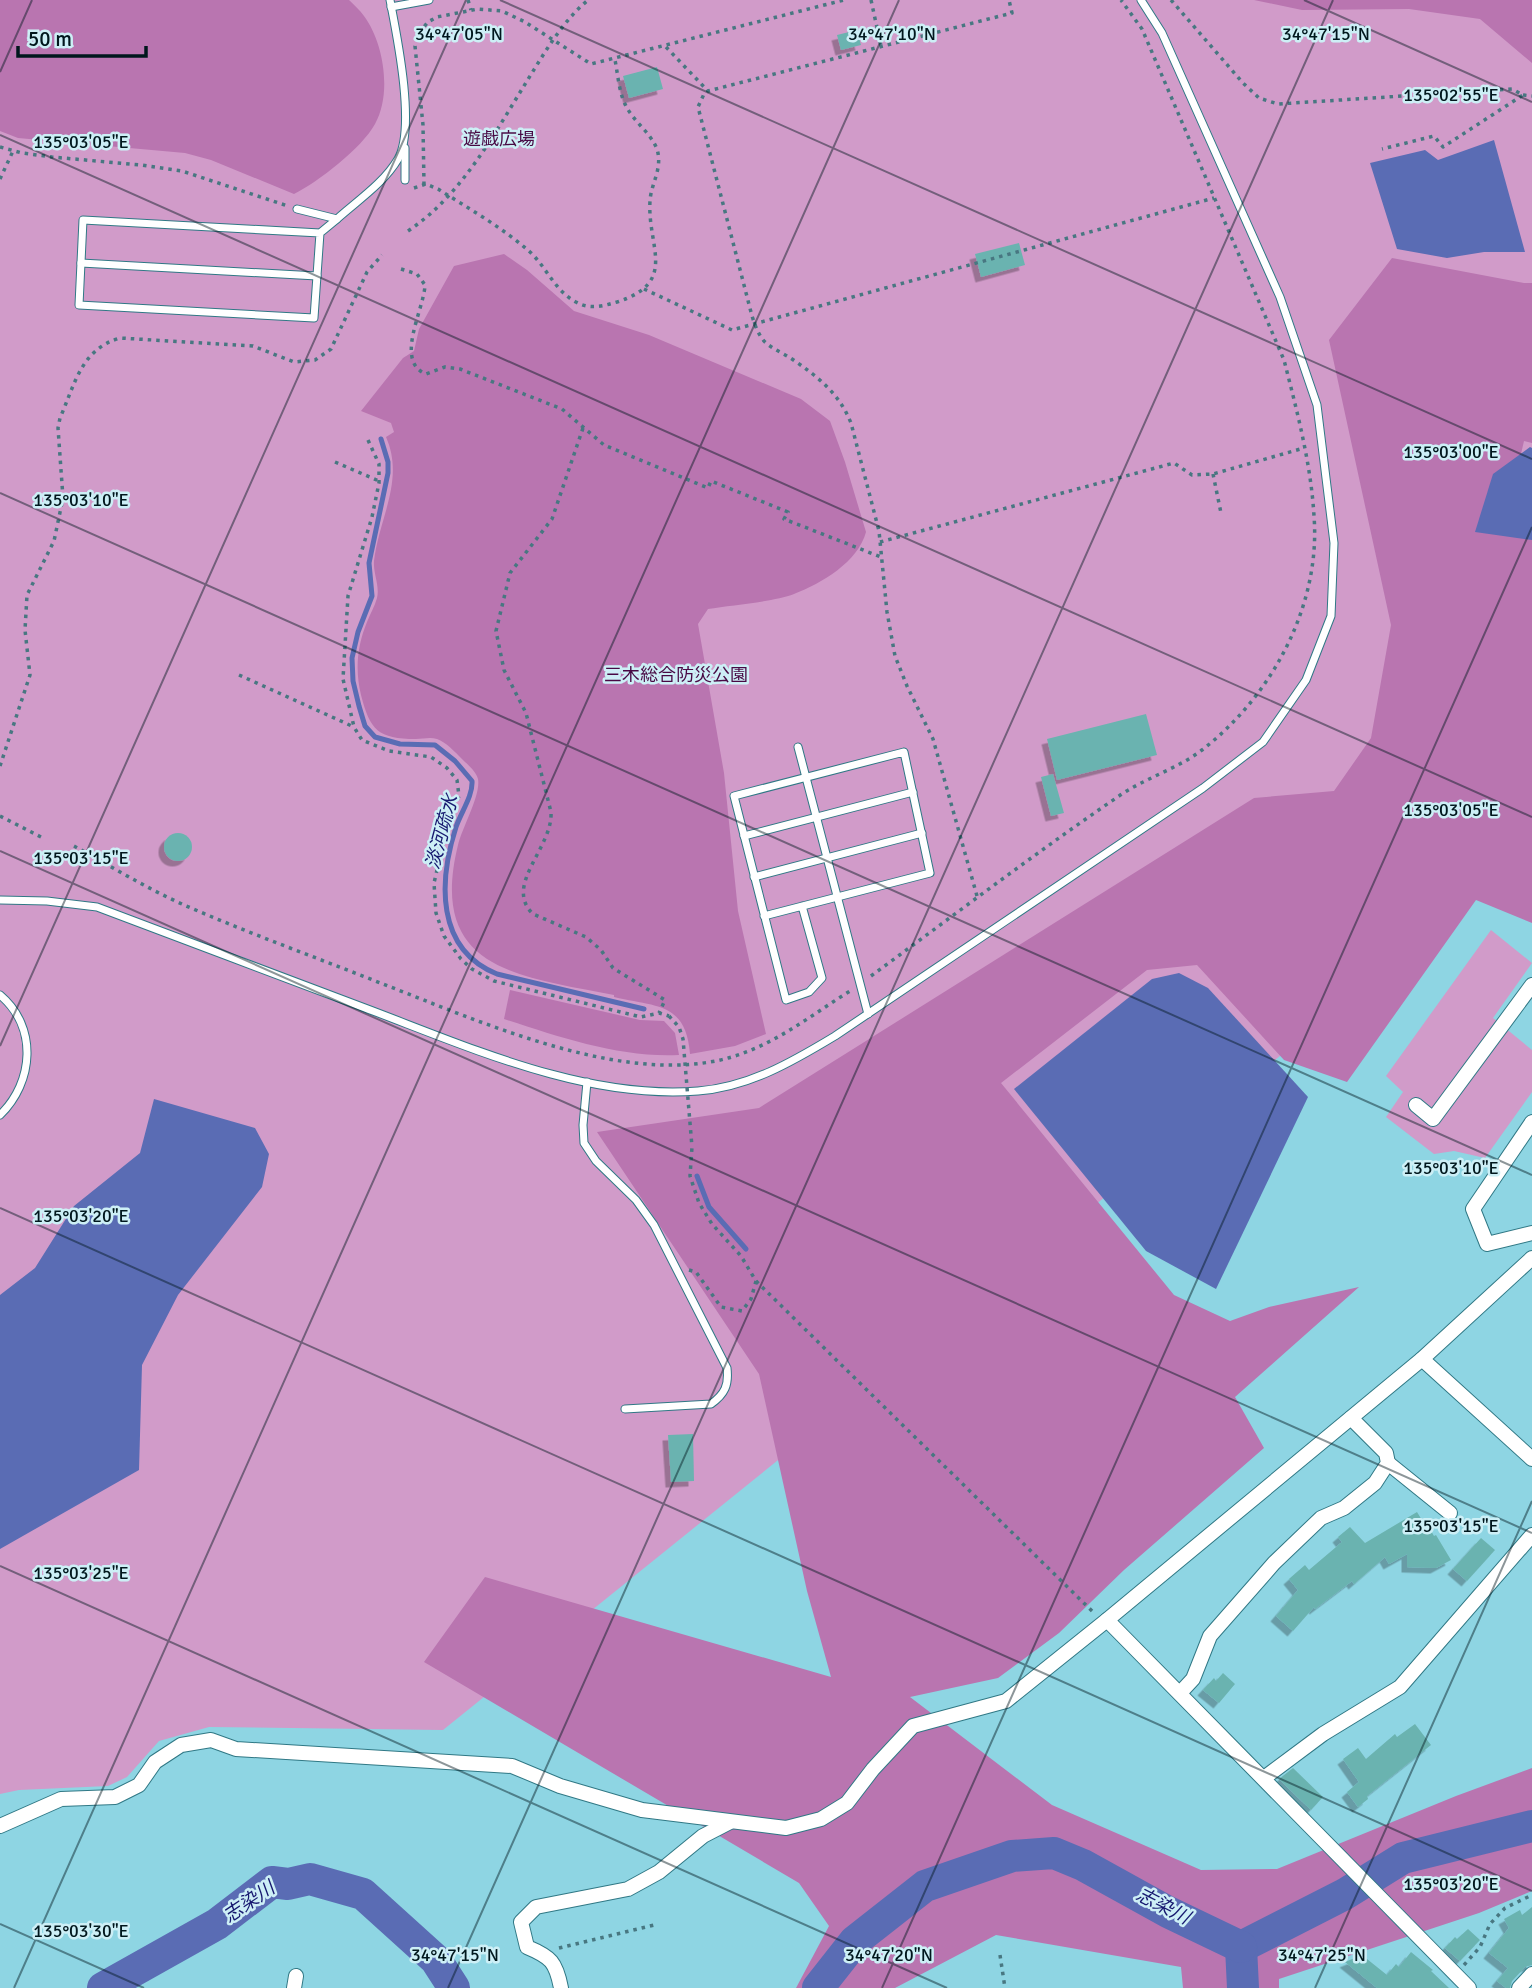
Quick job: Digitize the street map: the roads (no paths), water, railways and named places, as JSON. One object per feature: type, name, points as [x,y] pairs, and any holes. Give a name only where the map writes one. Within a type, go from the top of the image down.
[{"type":"street","points":[[1416,1105],[1433,1119],[1532,985]]},
{"type":"street","points":[[1532,1122],[1473,1209],[1487,1244],[1532,1233]]},
{"type":"street","points":[[0,1826],[61,1799],[115,1797],[139,1785],[155,1762],[181,1745],[211,1740],[236,1749],[512,1766],[560,1786],[642,1810],[730,1822],[786,1828],[821,1819],[846,1803],[913,1726],[1006,1701],[1422,1359],[1532,1258]]},
{"type":"street","points":[[1422,1359],[1532,1459]]},
{"type":"street","points":[[1351,1418],[1386,1453],[1388,1463],[1450,1513]]},
{"type":"street","points":[[1180,1693],[1193,1679],[1210,1636],[1274,1563],[1321,1518],[1344,1508],[1375,1483],[1388,1463]]},
{"type":"street","points":[[1264,1778],[1323,1734],[1400,1687],[1532,1535]]},
{"type":"street","points":[[1107,1620],[1469,1988]]},
{"type":"street","points":[[561,1988],[557,1967],[544,1954],[527,1947],[521,1922],[536,1907],[628,1889],[659,1872],[703,1836],[730,1822]]},
{"type":"street","points":[[1519,1988],[1532,1974]]},
{"type":"lane","points":[[405,180],[405,107],[390,3],[429,0]]},
{"type":"lane","points":[[0,900],[54,901],[97,908],[508,1061],[587,1082],[628,1089],[698,1091],[741,1083],[801,1057],[1203,788],[1263,742],[1306,680],[1331,616],[1335,542],[1317,405],[1280,297],[1162,33],[1141,0]]},
{"type":"lane","points":[[320,233],[314,318],[79,305],[83,220],[320,233],[392,168],[400,156],[405,137]]},
{"type":"lane","points":[[298,209],[337,219]]},
{"type":"lane","points":[[81,263],[317,276]]},
{"type":"lane","points":[[798,747],[868,1014]]},
{"type":"lane","points":[[764,916],[802,906],[930,873],[904,752],[734,796],[754,877],[764,916],[786,1000],[809,992],[822,978],[802,906]]},
{"type":"lane","points":[[744,836],[913,792]]},
{"type":"lane","points":[[754,877],[922,833]]},
{"type":"lane","points":[[0,995],[12,1006],[21,1022],[27,1041],[28,1058],[21,1087],[0,1115]]},
{"type":"lane","points":[[587,1082],[584,1143],[596,1161],[636,1200],[654,1225],[677,1266],[727,1368],[729,1378],[726,1389],[711,1404],[625,1409]]},
{"type":"water","points":[[1494,140],[1525,252],[1484,252],[1447,258],[1397,249],[1370,163],[1425,150],[1438,160]]},
{"type":"water","points":[[1530,447],[1532,540],[1475,532],[1493,474]]},
{"type":"water","points":[[1179,973],[1208,988],[1308,1097],[1216,1289],[1146,1251],[1014,1089],[1152,979]]},
{"type":"water","points":[[154,1099],[255,1128],[269,1154],[262,1187],[178,1295],[142,1365],[139,1470],[0,1549],[0,1295],[35,1268],[74,1206],[140,1153]]},
{"type":"waterway","name":"淡河疏水","points":[[381,439],[388,462],[388,473],[369,563],[372,596],[358,632],[352,658],[353,681],[365,726],[375,737],[400,744],[435,745],[455,761],[472,781],[469,798],[450,848],[447,869],[445,890],[452,930],[462,948],[477,963],[497,974],[644,1009]]},
{"type":"waterway","name":"淡河疏水","points":[[697,1176],[709,1207],[746,1249]]},
{"type":"waterway","name":"志染川","points":[[1241,1947],[1345,1894],[1403,1858],[1532,1826]]},
{"type":"waterway","name":"志染川","points":[[818,1988],[855,1941],[925,1886],[1012,1856],[1054,1853],[1083,1865],[1168,1912],[1241,1947]]},
{"type":"waterway","name":"志染川","points":[[103,1988],[217,1924],[272,1882],[288,1884],[310,1879],[363,1894],[436,1960],[454,1988]]},
{"type":"waterway","points":[[1241,1947],[1243,1988]]},
{"type":"park label","name":"遊戯広場","points":[[499,139]]},
{"type":"park label","name":"三木総合防災公園","points":[[676,675]]}]
